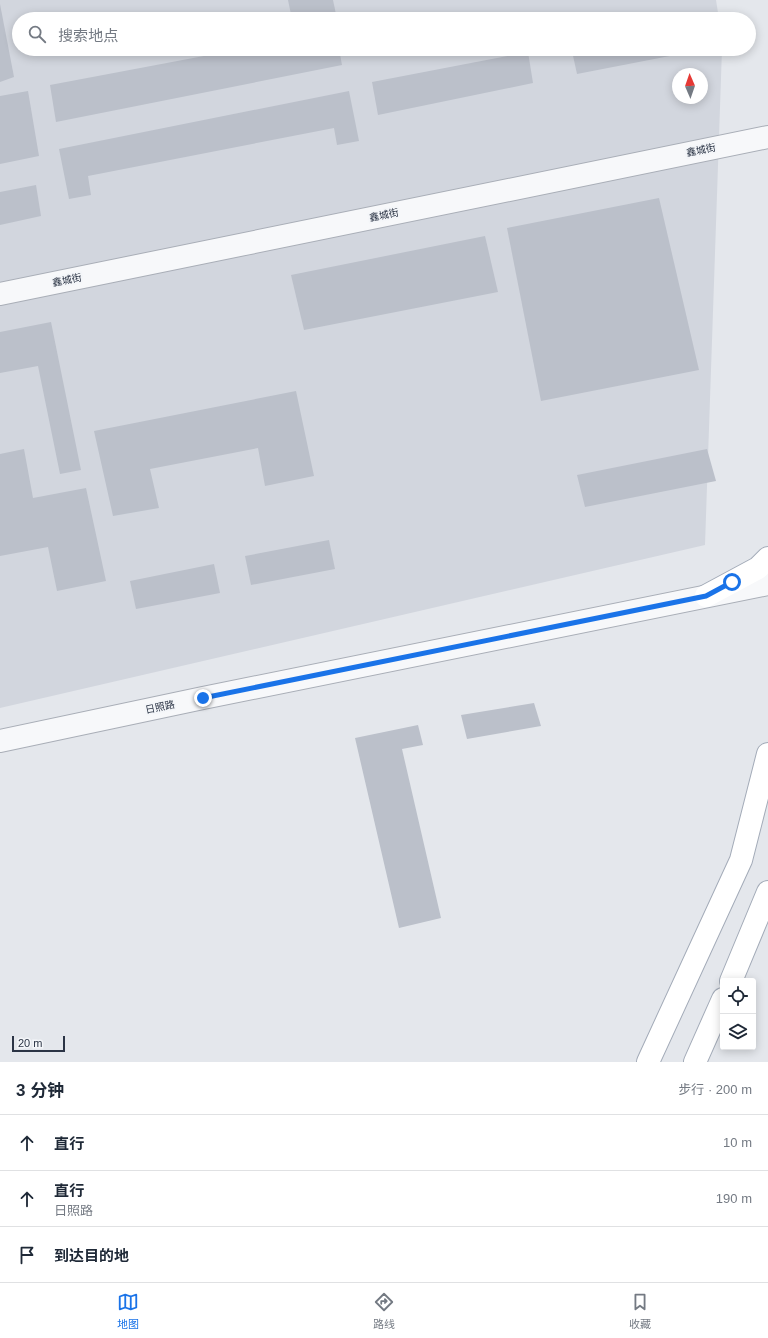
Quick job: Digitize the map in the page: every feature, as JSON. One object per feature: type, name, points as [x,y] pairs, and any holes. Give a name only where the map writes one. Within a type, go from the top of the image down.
[{"type":"main road","points":[[706,596],[758,568],[768,558]]},
{"type":"main road","points":[[648,1062],[741,860],[768,754]]},
{"type":"main road","points":[[732,978],[768,892]]},
{"type":"main road","points":[[744,953],[768,937]]},
{"type":"main road","points":[[695,1062],[720,1006]]},
{"type":"street","name":"鑫城街","points":[[0,294],[768,137]]},
{"type":"street","name":"日照路","points":[[0,741],[211,696],[768,584]]},
{"type":"shaded area","points":[[0,0],[716,0],[718,12],[12,12],[12,56],[722,56],[705,545],[0,708]]},
{"type":"building","points":[[288,0],[333,0],[336,12],[291,12]]},
{"type":"building","points":[[0,4],[14,77],[0,82]]},
{"type":"building","points":[[204,56],[340,56],[342,65],[56,122],[50,85]]},
{"type":"building","points":[[507,56],[529,56],[533,83],[378,115],[372,82]]},
{"type":"building","points":[[573,56],[670,56],[577,74]]},
{"type":"building","points":[[28,91],[39,156],[0,164],[0,96]]},
{"type":"building","points":[[349,91],[359,141],[337,145],[334,128],[88,176],[91,195],[69,199],[59,149]]},
{"type":"building","points":[[36,185],[41,216],[0,225],[0,192]]},
{"type":"building","points":[[659,198],[699,370],[541,401],[507,228]]},
{"type":"building","points":[[485,236],[498,292],[304,330],[291,275]]},
{"type":"building","points":[[51,322],[81,470],[60,474],[38,366],[0,373],[0,332]]},
{"type":"building","points":[[296,391],[314,476],[265,486],[258,448],[150,469],[159,508],[113,516],[94,431]]},
{"type":"building","points":[[24,449],[33,498],[86,488],[106,581],[57,591],[48,547],[0,556],[0,454]]},
{"type":"building","points":[[707,449],[716,481],[585,507],[577,475]]},
{"type":"building","points":[[329,540],[335,569],[251,585],[245,556]]},
{"type":"building","points":[[214,564],[220,593],[136,609],[130,581]]},
{"type":"building","points":[[534,703],[541,726],[467,739],[461,715]]},
{"type":"building","points":[[418,725],[423,745],[402,749],[441,918],[399,928],[355,738]]},
{"type":"route","points":[[203,698],[706,596],[732,582]]}]
